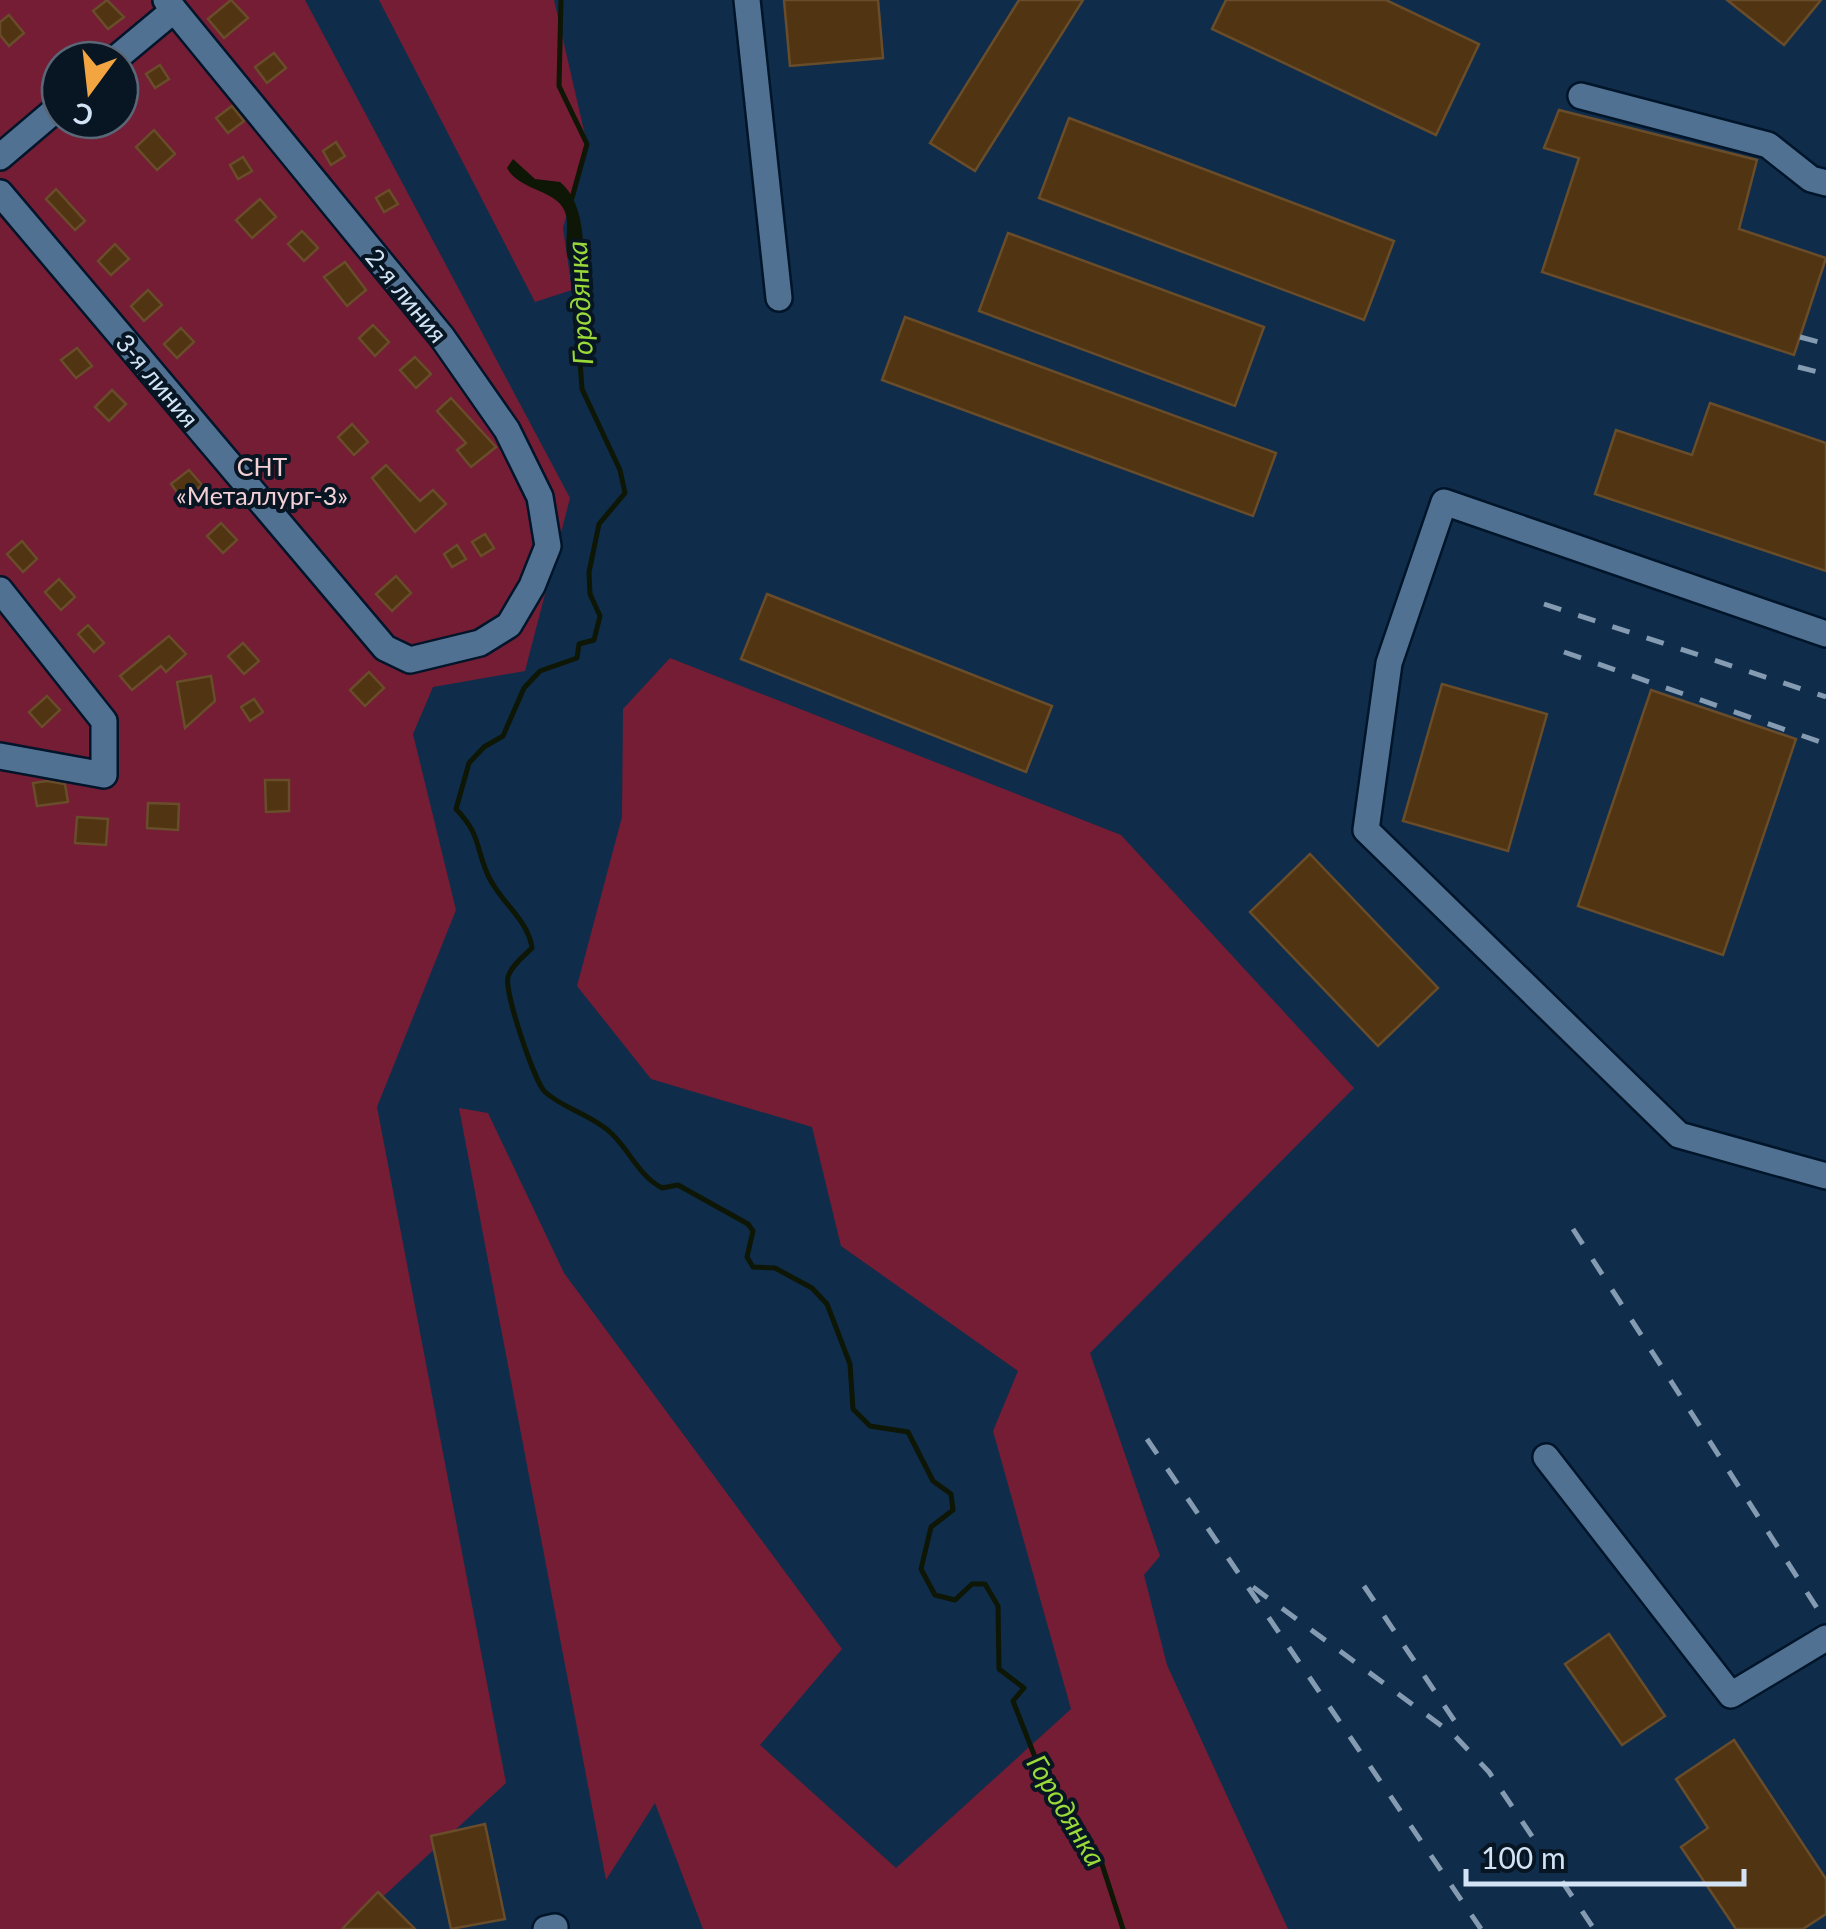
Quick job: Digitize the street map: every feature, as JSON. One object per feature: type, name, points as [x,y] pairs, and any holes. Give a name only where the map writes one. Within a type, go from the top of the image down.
[{"type":"lane","points":[[748,0],[779,298]]},
{"type":"lane","points":[[134,40],[170,5]]},
{"type":"lane","name":"2-я линия","points":[[170,5],[442,337],[507,430],[540,497],[548,546],[532,586],[509,625]]},
{"type":"lane","points":[[1581,96],[1768,145],[1810,179],[1826,183]]},
{"type":"lane","points":[[0,157],[40,123]]},
{"type":"lane","name":"3-я линия","points":[[0,193],[384,648],[410,660],[480,644],[509,625]]},
{"type":"lane","points":[[1826,634],[1444,502],[1390,663],[1366,830],[1679,1135],[1826,1176]]},
{"type":"lane","points":[[0,590],[104,722],[104,774],[0,756]]},
{"type":"lane","points":[[1546,1457],[1731,1695],[1826,1638]]},
{"type":"green space","name":"СНТ «Металлург-3»","points":[[0,0],[305,0],[570,498],[525,671],[433,687],[413,734],[456,910],[377,1107],[506,1783],[348,1929],[0,1929]]},
{"type":"green space","points":[[379,0],[554,0],[587,144],[563,228],[572,290],[535,302]]},
{"type":"green space","points":[[670,658],[1121,835],[1354,1088],[1090,1353],[1160,1556],[1144,1575],[1167,1665],[1288,1929],[703,1929],[655,1803],[606,1880],[459,1108],[488,1113],[564,1273],[842,1649],[760,1745],[896,1868],[1071,1709],[993,1431],[1018,1371],[841,1246],[812,1127],[651,1079],[577,986],[622,817],[623,709]]},
{"type":"water","points":[[513,159],[535,179],[560,182],[578,213],[584,254],[578,336],[573,321],[577,275],[567,254],[566,215],[556,200],[513,176],[507,168]]},
{"type":"building","points":[[107,0],[124,17],[108,29],[93,11]]},
{"type":"building","points":[[231,0],[248,18],[224,38],[208,19]]},
{"type":"building","points":[[784,0],[878,0],[883,58],[790,66]]},
{"type":"building","points":[[1019,0],[1083,0],[975,171],[930,143]]},
{"type":"building","points":[[1226,0],[1386,0],[1479,44],[1436,135],[1212,29]]},
{"type":"building","points":[[1727,0],[1821,0],[1784,45]]},
{"type":"building","points":[[9,15],[24,33],[9,46],[0,35],[0,22]]},
{"type":"building","points":[[274,53],[286,68],[267,83],[255,67]]},
{"type":"building","points":[[160,65],[169,79],[155,88],[146,74]]},
{"type":"building","points":[[232,106],[244,121],[228,133],[216,118]]},
{"type":"building","points":[[1559,110],[1757,160],[1739,229],[1826,258],[1794,355],[1542,272],[1579,158],[1544,148]]},
{"type":"building","points":[[1069,118],[1394,241],[1364,320],[1039,198]]},
{"type":"building","points":[[154,130],[175,154],[157,170],[136,147]]},
{"type":"building","points":[[336,142],[345,156],[331,165],[323,151]]},
{"type":"building","points":[[243,157],[252,171],[238,179],[230,165]]},
{"type":"building","points":[[56,189],[85,221],[75,230],[46,199]]},
{"type":"building","points":[[389,190],[398,204],[384,212],[376,198]]},
{"type":"building","points":[[260,199],[276,217],[252,238],[236,220]]},
{"type":"building","points":[[302,231],[318,248],[304,261],[288,244]]},
{"type":"building","points":[[1008,233],[1264,327],[1235,406],[979,311]]},
{"type":"building","points":[[115,244],[129,259],[111,275],[98,261]]},
{"type":"building","points":[[345,262],[366,290],[347,306],[324,277]]},
{"type":"building","points":[[148,290],[162,305],[144,321],[131,306]]},
{"type":"building","points":[[905,317],[1276,453],[1253,516],[882,380]]},
{"type":"building","points":[[373,325],[389,342],[375,356],[359,338]]},
{"type":"building","points":[[181,328],[194,342],[177,358],[164,344]]},
{"type":"building","points":[[77,348],[92,366],[76,378],[61,360]]},
{"type":"building","points":[[415,357],[431,374],[416,388],[400,370]]},
{"type":"building","points":[[112,390],[126,404],[109,421],[95,407]]},
{"type":"building","points":[[451,398],[496,447],[471,467],[457,450],[466,443],[437,411]]},
{"type":"building","points":[[1710,403],[1826,443],[1826,571],[1595,494],[1616,430],[1692,455]]},
{"type":"building","points":[[352,424],[368,442],[354,455],[338,437]]},
{"type":"building","points":[[386,465],[420,501],[433,490],[446,504],[415,532],[372,478]]},
{"type":"building","points":[[189,470],[202,485],[183,500],[171,484]]},
{"type":"building","points":[[221,523],[237,540],[223,553],[207,536]]},
{"type":"building","points":[[485,534],[494,548],[481,556],[472,542]]},
{"type":"building","points":[[22,541],[37,559],[23,572],[7,554]]},
{"type":"building","points":[[457,545],[466,559],[452,567],[444,554]]},
{"type":"building","points":[[396,576],[411,593],[392,611],[376,594]]},
{"type":"building","points":[[59,579],[75,597],[61,610],[45,592]]},
{"type":"building","points":[[767,594],[1052,706],[1026,772],[741,659]]},
{"type":"building","points":[[88,625],[104,643],[94,652],[78,634]]},
{"type":"building","points":[[169,636],[186,654],[166,672],[161,666],[132,690],[120,676]]},
{"type":"building","points":[[243,643],[259,661],[244,674],[228,656]]},
{"type":"building","points":[[369,672],[384,688],[365,706],[350,690]]},
{"type":"building","points":[[211,676],[215,701],[185,728],[177,682]]},
{"type":"building","points":[[1442,684],[1547,714],[1508,851],[1403,821]]},
{"type":"building","points":[[1651,690],[1796,739],[1723,955],[1578,906]]},
{"type":"building","points":[[47,696],[60,710],[42,727],[29,712]]},
{"type":"building","points":[[254,699],[263,712],[250,721],[241,707]]},
{"type":"building","points":[[265,780],[289,780],[289,811],[266,812]]},
{"type":"building","points":[[33,783],[65,784],[68,802],[37,806]]},
{"type":"building","points":[[148,803],[179,804],[178,830],[147,828]]},
{"type":"building","points":[[77,817],[108,819],[106,845],[75,843]]},
{"type":"building","points":[[1310,854],[1438,988],[1378,1046],[1250,912]]},
{"type":"building","points":[[1609,1634],[1665,1716],[1622,1745],[1565,1664]]},
{"type":"building","points":[[1734,1740],[1826,1879],[1826,1914],[1803,1929],[1736,1929],[1681,1847],[1708,1828],[1676,1779]]},
{"type":"building","points":[[485,1824],[505,1919],[451,1929],[431,1836]]},
{"type":"building","points":[[378,1892],[415,1929],[342,1929]]},
{"type":"waterway","name":"Городянка","points":[[561,0],[559,86],[587,144],[572,198]]},
{"type":"waterway","name":"Городянка","points":[[578,333],[582,389],[620,470],[625,493],[599,524],[589,572],[590,594],[600,616],[594,640],[579,644],[577,658],[540,671],[524,688],[503,736],[484,747],[469,763],[456,809],[473,833],[492,883],[529,937],[532,948],[508,977],[521,1037],[545,1092],[611,1133],[654,1183],[662,1188],[678,1185],[748,1224],[753,1231],[747,1257],[753,1267],[775,1268],[812,1288],[827,1304],[850,1364],[853,1409],[870,1426],[908,1432],[933,1481],[951,1494],[953,1510],[931,1527],[921,1569],[935,1595],[955,1600],[972,1584],[985,1584],[998,1606],[999,1669],[1024,1688],[1013,1701],[1044,1780],[1099,1855],[1123,1929]]},
{"type":"railway","points":[[1800,337],[1826,344]]},
{"type":"railway","points":[[1798,367],[1826,374]]},
{"type":"railway","points":[[1544,604],[1826,697]]},
{"type":"railway","points":[[1564,652],[1826,744]]},
{"type":"railway","points":[[1573,1229],[1826,1622]]},
{"type":"railway","points":[[1147,1439],[1481,1929]]},
{"type":"railway","points":[[1364,1586],[1464,1735]]},
{"type":"railway","points":[[1253,1587],[1454,1735],[1489,1772],[1594,1929]]}]
